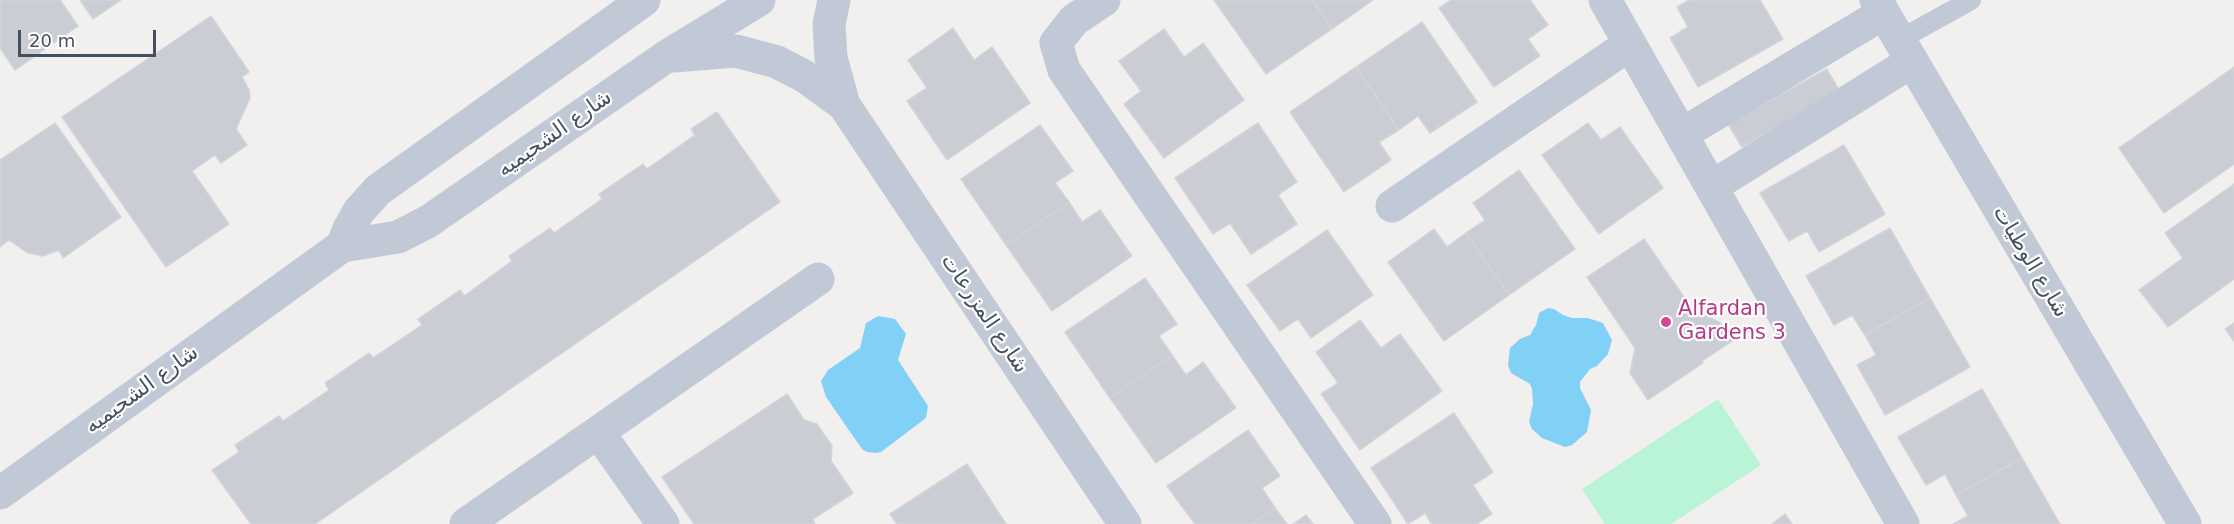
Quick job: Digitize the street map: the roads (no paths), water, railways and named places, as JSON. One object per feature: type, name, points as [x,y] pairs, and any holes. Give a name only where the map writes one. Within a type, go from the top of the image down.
[{"type":"street","name":"شارع الشحيميه","points":[[342,246],[348,229],[359,211],[378,190],[644,0]]},
{"type":"street","name":"شارع الشحيميه","points":[[0,493],[342,246],[398,237],[429,221],[667,56],[759,0]]},
{"type":"street","name":"شارع المزرعات","points":[[834,0],[830,24],[831,58],[844,105],[1125,524]]},
{"type":"street","points":[[1104,0],[1074,20],[1056,43],[1064,70],[1375,524]]},
{"type":"street","points":[[1605,0],[1713,186],[1903,524]]},
{"type":"street","points":[[1682,134],[1892,29]]},
{"type":"street","points":[[1713,186],[1892,29]]},
{"type":"street","name":"شارع الوطيات","points":[[1892,29],[2185,524]]},
{"type":"street","points":[[1392,206],[1630,45]]},
{"type":"street","name":"شارع المزرعات","points":[[667,56],[736,51],[767,59],[804,76],[844,105]]},
{"type":"street","points":[[466,524],[818,279]]},
{"type":"street","points":[[599,433],[663,524]]},
{"type":"lane","points":[[1892,29],[1971,0]]},
{"type":"water","points":[[1548,308],[1572,318],[1588,318],[1603,323],[1612,340],[1608,354],[1597,366],[1590,369],[1580,382],[1580,388],[1591,410],[1587,432],[1572,445],[1565,447],[1542,438],[1532,429],[1529,422],[1533,404],[1532,389],[1530,384],[1511,373],[1508,365],[1510,348],[1520,339],[1530,335],[1539,313]]},
{"type":"water","points":[[878,316],[895,319],[906,334],[898,360],[928,406],[926,418],[881,452],[876,453],[862,449],[826,397],[821,381],[828,370],[860,348],[866,323]]},
{"type":"place","name":"Alfardan Gardens 3","points":[[1666,322]]}]
